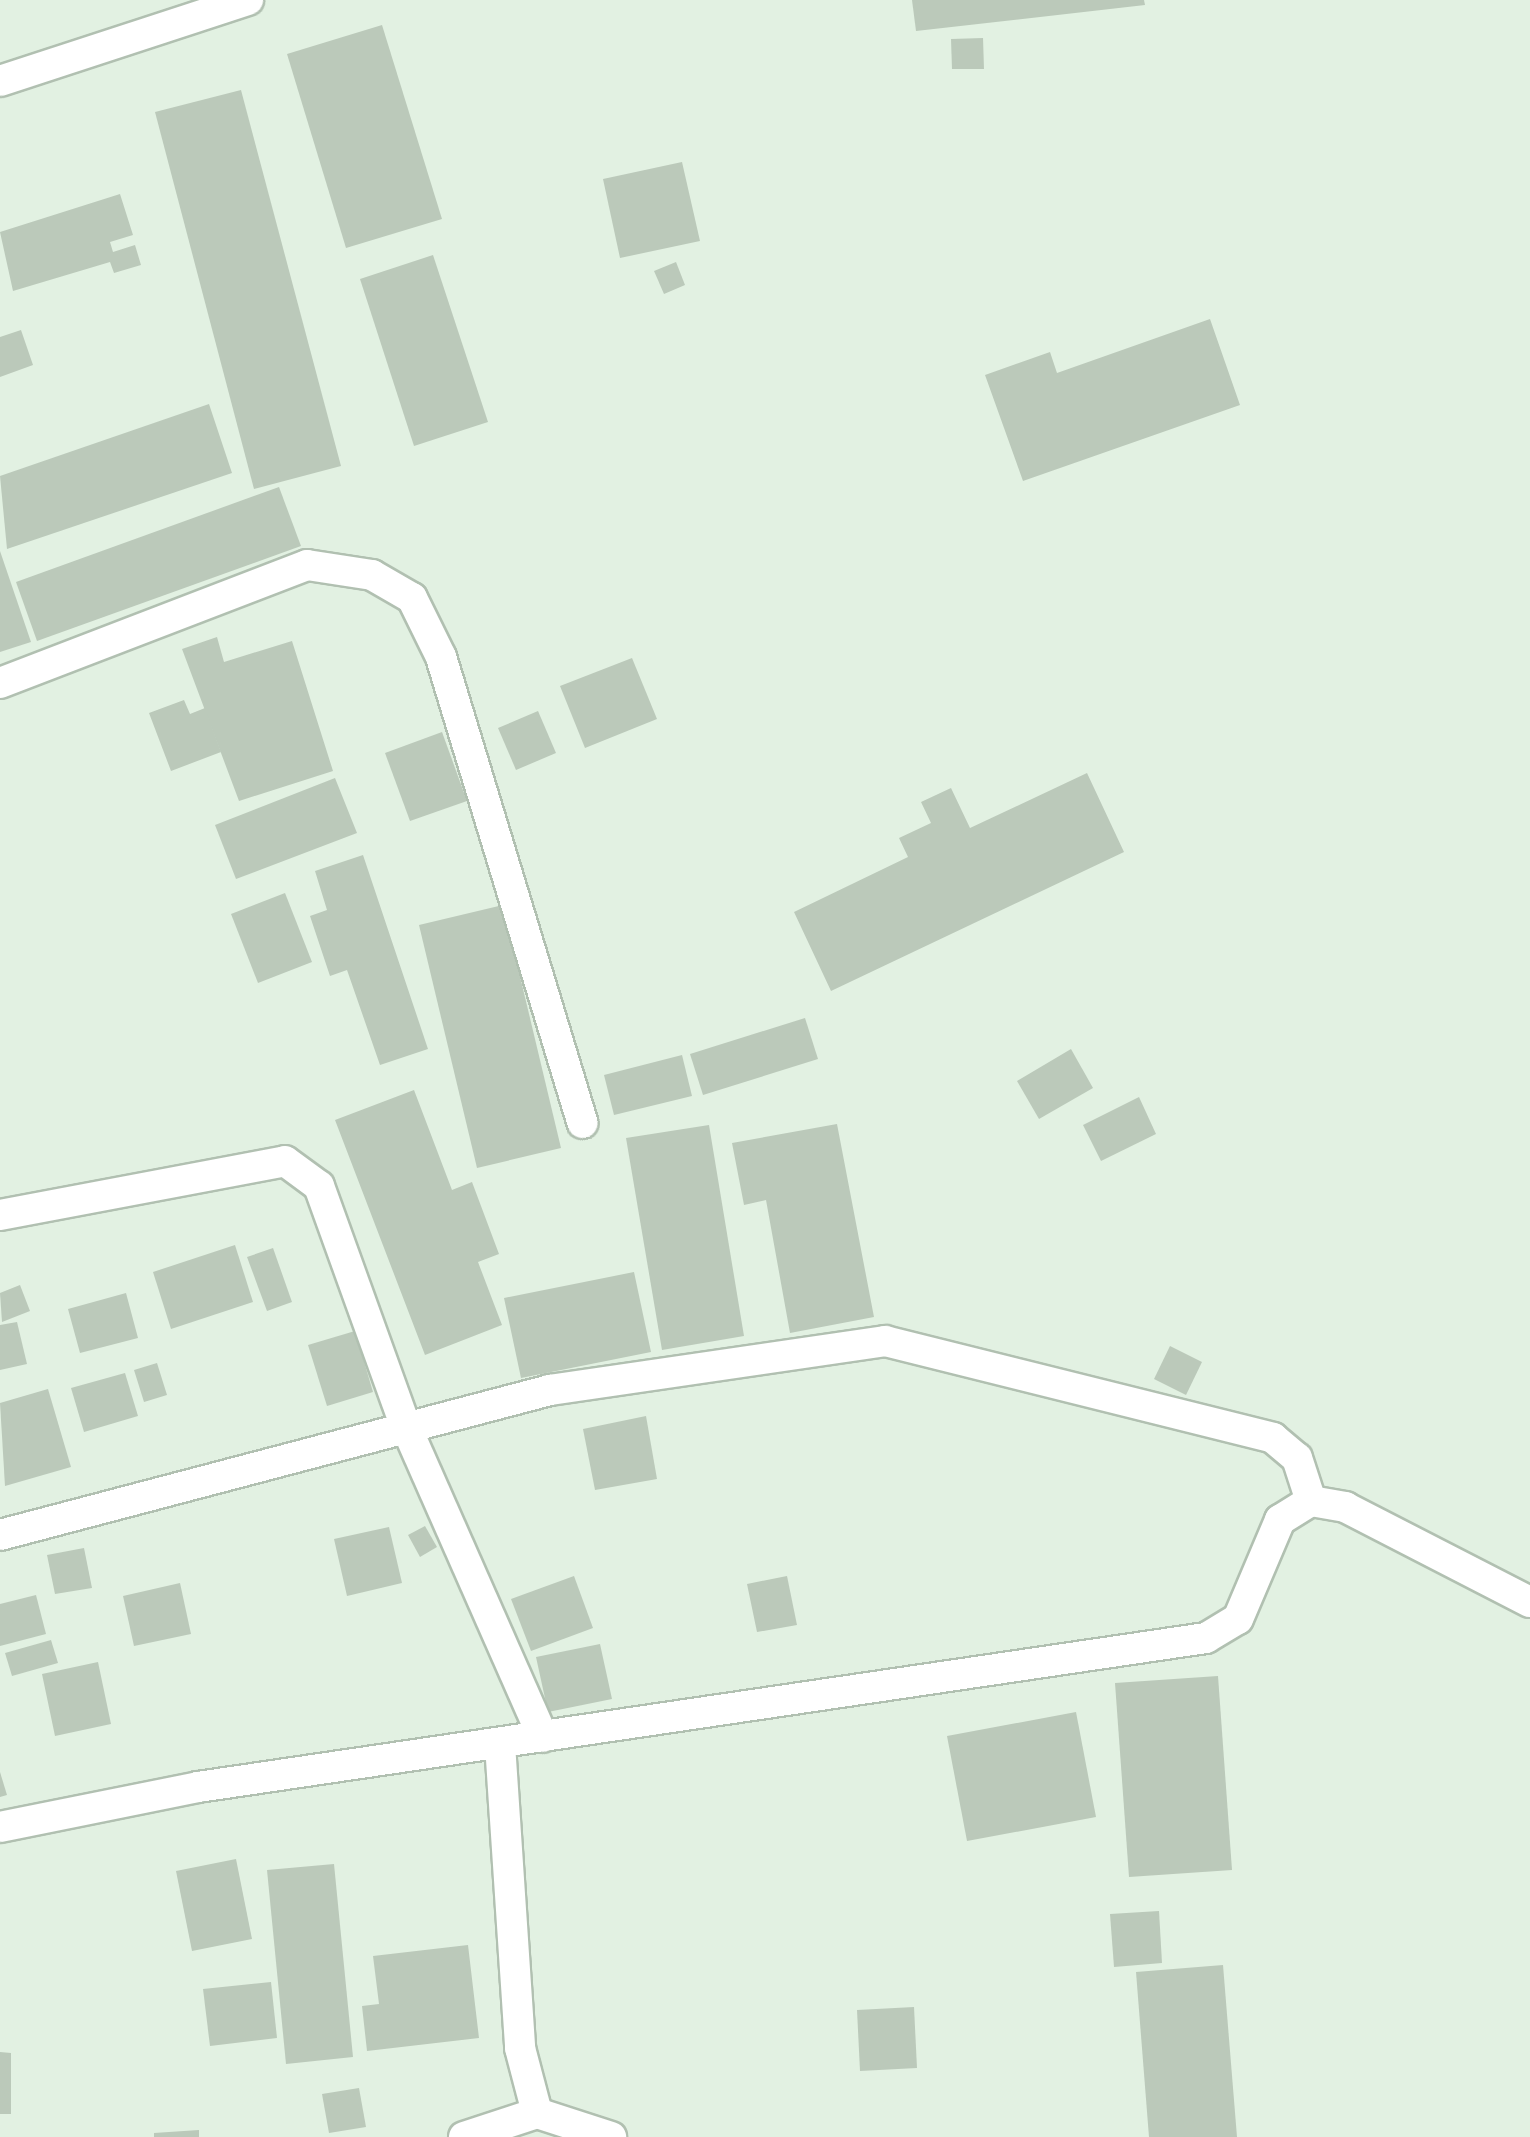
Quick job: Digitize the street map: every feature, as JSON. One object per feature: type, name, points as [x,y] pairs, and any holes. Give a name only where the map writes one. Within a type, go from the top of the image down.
[{"type":"street","points":[[0,80],[248,0]]},
{"type":"street","points":[[0,682],[307,565],[372,576],[412,598],[442,657],[584,1123]]},
{"type":"street","points":[[0,1214],[285,1161],[319,1186],[404,1422],[543,1737]]},
{"type":"street","points":[[0,1535],[289,1465],[404,1422],[550,1390],[886,1340],[1273,1438],[1297,1458],[1310,1501]]},
{"type":"street","points":[[0,1828],[198,1787],[1206,1638],[1238,1620],[1280,1520],[1310,1501],[1345,1506],[1530,1602]]},
{"type":"street","points":[[500,1744],[520,2048],[537,2113]]},
{"type":"street","points":[[464,2137],[537,2113],[609,2137]]},
{"type":"building","points":[[912,0],[1144,0],[1145,5],[916,31]]},
{"type":"building","points":[[382,25],[442,219],[346,248],[287,54]]},
{"type":"building","points":[[983,38],[984,69],[952,69],[951,39]]},
{"type":"building","points":[[241,90],[341,466],[254,489],[155,112]]},
{"type":"building","points":[[682,162],[700,241],[620,258],[603,179]]},
{"type":"building","points":[[120,194],[133,235],[110,242],[113,252],[135,245],[141,265],[114,273],[110,262],[13,291],[0,232]]},
{"type":"building","points":[[433,255],[488,422],[414,446],[360,279]]},
{"type":"building","points":[[676,262],[685,285],[664,294],[654,271]]},
{"type":"building","points":[[1210,319],[1240,405],[1023,481],[985,375],[1050,352],[1057,373]]},
{"type":"building","points":[[21,330],[33,365],[0,377],[0,337]]},
{"type":"building","points":[[209,404],[232,473],[7,549],[0,476]]},
{"type":"building","points":[[279,487],[301,546],[37,641],[16,582]]},
{"type":"building","points":[[0,551],[31,642],[0,652]]},
{"type":"building","points":[[217,637],[224,662],[292,641],[333,771],[239,801],[182,649]]},
{"type":"building","points":[[632,658],[657,719],[585,748],[560,686]]},
{"type":"building","points":[[184,700],[190,714],[205,708],[221,752],[171,771],[149,713]]},
{"type":"building","points":[[538,711],[556,753],[516,770],[498,728]]},
{"type":"building","points":[[442,732],[467,801],[410,821],[385,753]]},
{"type":"building","points":[[1087,773],[1124,852],[831,991],[794,912],[908,857],[899,838],[931,823],[921,802],[951,788],[970,828]]},
{"type":"building","points":[[335,778],[357,833],[236,879],[215,825]]},
{"type":"building","points":[[363,855],[428,1049],[380,1065],[347,970],[330,976],[310,916],[327,910],[315,871]]},
{"type":"building","points":[[285,893],[312,962],[258,983],[231,914]]},
{"type":"building","points":[[503,905],[561,1148],[477,1168],[419,925]]},
{"type":"building","points":[[805,1018],[818,1059],[703,1095],[690,1054]]},
{"type":"building","points":[[1071,1049],[1093,1088],[1039,1119],[1017,1081]]},
{"type":"building","points":[[682,1055],[692,1096],[614,1115],[604,1075]]},
{"type":"building","points":[[414,1090],[452,1190],[472,1182],[499,1254],[478,1262],[502,1325],[425,1355],[335,1120]]},
{"type":"building","points":[[1139,1097],[1156,1134],[1101,1161],[1083,1125]]},
{"type":"building","points":[[837,1124],[874,1317],[790,1333],[766,1200],[744,1205],[732,1143]]},
{"type":"building","points":[[709,1125],[744,1336],[662,1350],[626,1138]]},
{"type":"building","points":[[235,1245],[253,1302],[171,1329],[153,1272]]},
{"type":"building","points":[[273,1248],[292,1302],[267,1311],[247,1257]]},
{"type":"building","points":[[634,1272],[651,1352],[521,1378],[504,1298]]},
{"type":"building","points":[[20,1285],[30,1311],[2,1322],[0,1293]]},
{"type":"building","points":[[126,1293],[138,1338],[80,1353],[68,1309]]},
{"type":"building","points":[[17,1322],[27,1364],[0,1370],[0,1325]]},
{"type":"building","points":[[355,1331],[373,1392],[327,1406],[308,1345]]},
{"type":"building","points":[[1170,1346],[1202,1362],[1186,1395],[1154,1379]]},
{"type":"building","points":[[157,1363],[167,1395],[144,1402],[134,1370]]},
{"type":"building","points":[[125,1373],[138,1416],[84,1432],[71,1388]]},
{"type":"building","points":[[48,1389],[71,1467],[5,1486],[0,1403]]},
{"type":"building","points":[[646,1416],[657,1479],[595,1490],[583,1429]]},
{"type":"building","points":[[425,1526],[437,1547],[420,1557],[408,1535]]},
{"type":"building","points":[[389,1527],[402,1583],[347,1596],[334,1539]]},
{"type":"building","points":[[84,1548],[92,1588],[55,1594],[47,1555]]},
{"type":"building","points":[[574,1576],[593,1628],[531,1651],[511,1599]]},
{"type":"building","points":[[787,1576],[797,1625],[757,1632],[747,1584]]},
{"type":"building","points":[[180,1583],[191,1634],[134,1646],[123,1596]]},
{"type":"building","points":[[36,1595],[46,1634],[0,1646],[0,1604]]},
{"type":"building","points":[[51,1640],[58,1663],[12,1676],[5,1653]]},
{"type":"building","points":[[600,1644],[612,1699],[548,1712],[536,1657]]},
{"type":"building","points":[[98,1662],[111,1724],[55,1736],[42,1674]]},
{"type":"building","points":[[1218,1676],[1232,1870],[1129,1877],[1115,1683]]},
{"type":"building","points":[[1076,1712],[1096,1817],[967,1841],[947,1736]]},
{"type":"building","points":[[0,1772],[7,1795],[0,1797]]},
{"type":"building","points":[[236,1859],[252,1939],[192,1951],[176,1871]]},
{"type":"building","points":[[334,1864],[353,2057],[286,2064],[267,1870]]},
{"type":"building","points":[[1159,1911],[1162,1963],[1114,1967],[1110,1914]]},
{"type":"building","points":[[468,1945],[479,2038],[367,2051],[362,2006],[379,2004],[373,1956]]},
{"type":"building","points":[[1223,1965],[1237,2137],[1149,2137],[1136,1972]]},
{"type":"building","points":[[271,1982],[277,2038],[210,2046],[203,1989]]},
{"type":"building","points":[[914,2007],[917,2068],[860,2071],[857,2010]]},
{"type":"building","points":[[0,2052],[11,2053],[11,2114],[0,2114]]},
{"type":"building","points":[[359,2088],[366,2127],[329,2133],[322,2094]]},
{"type":"building","points":[[199,2130],[199,2137],[154,2137],[154,2133]]}]
